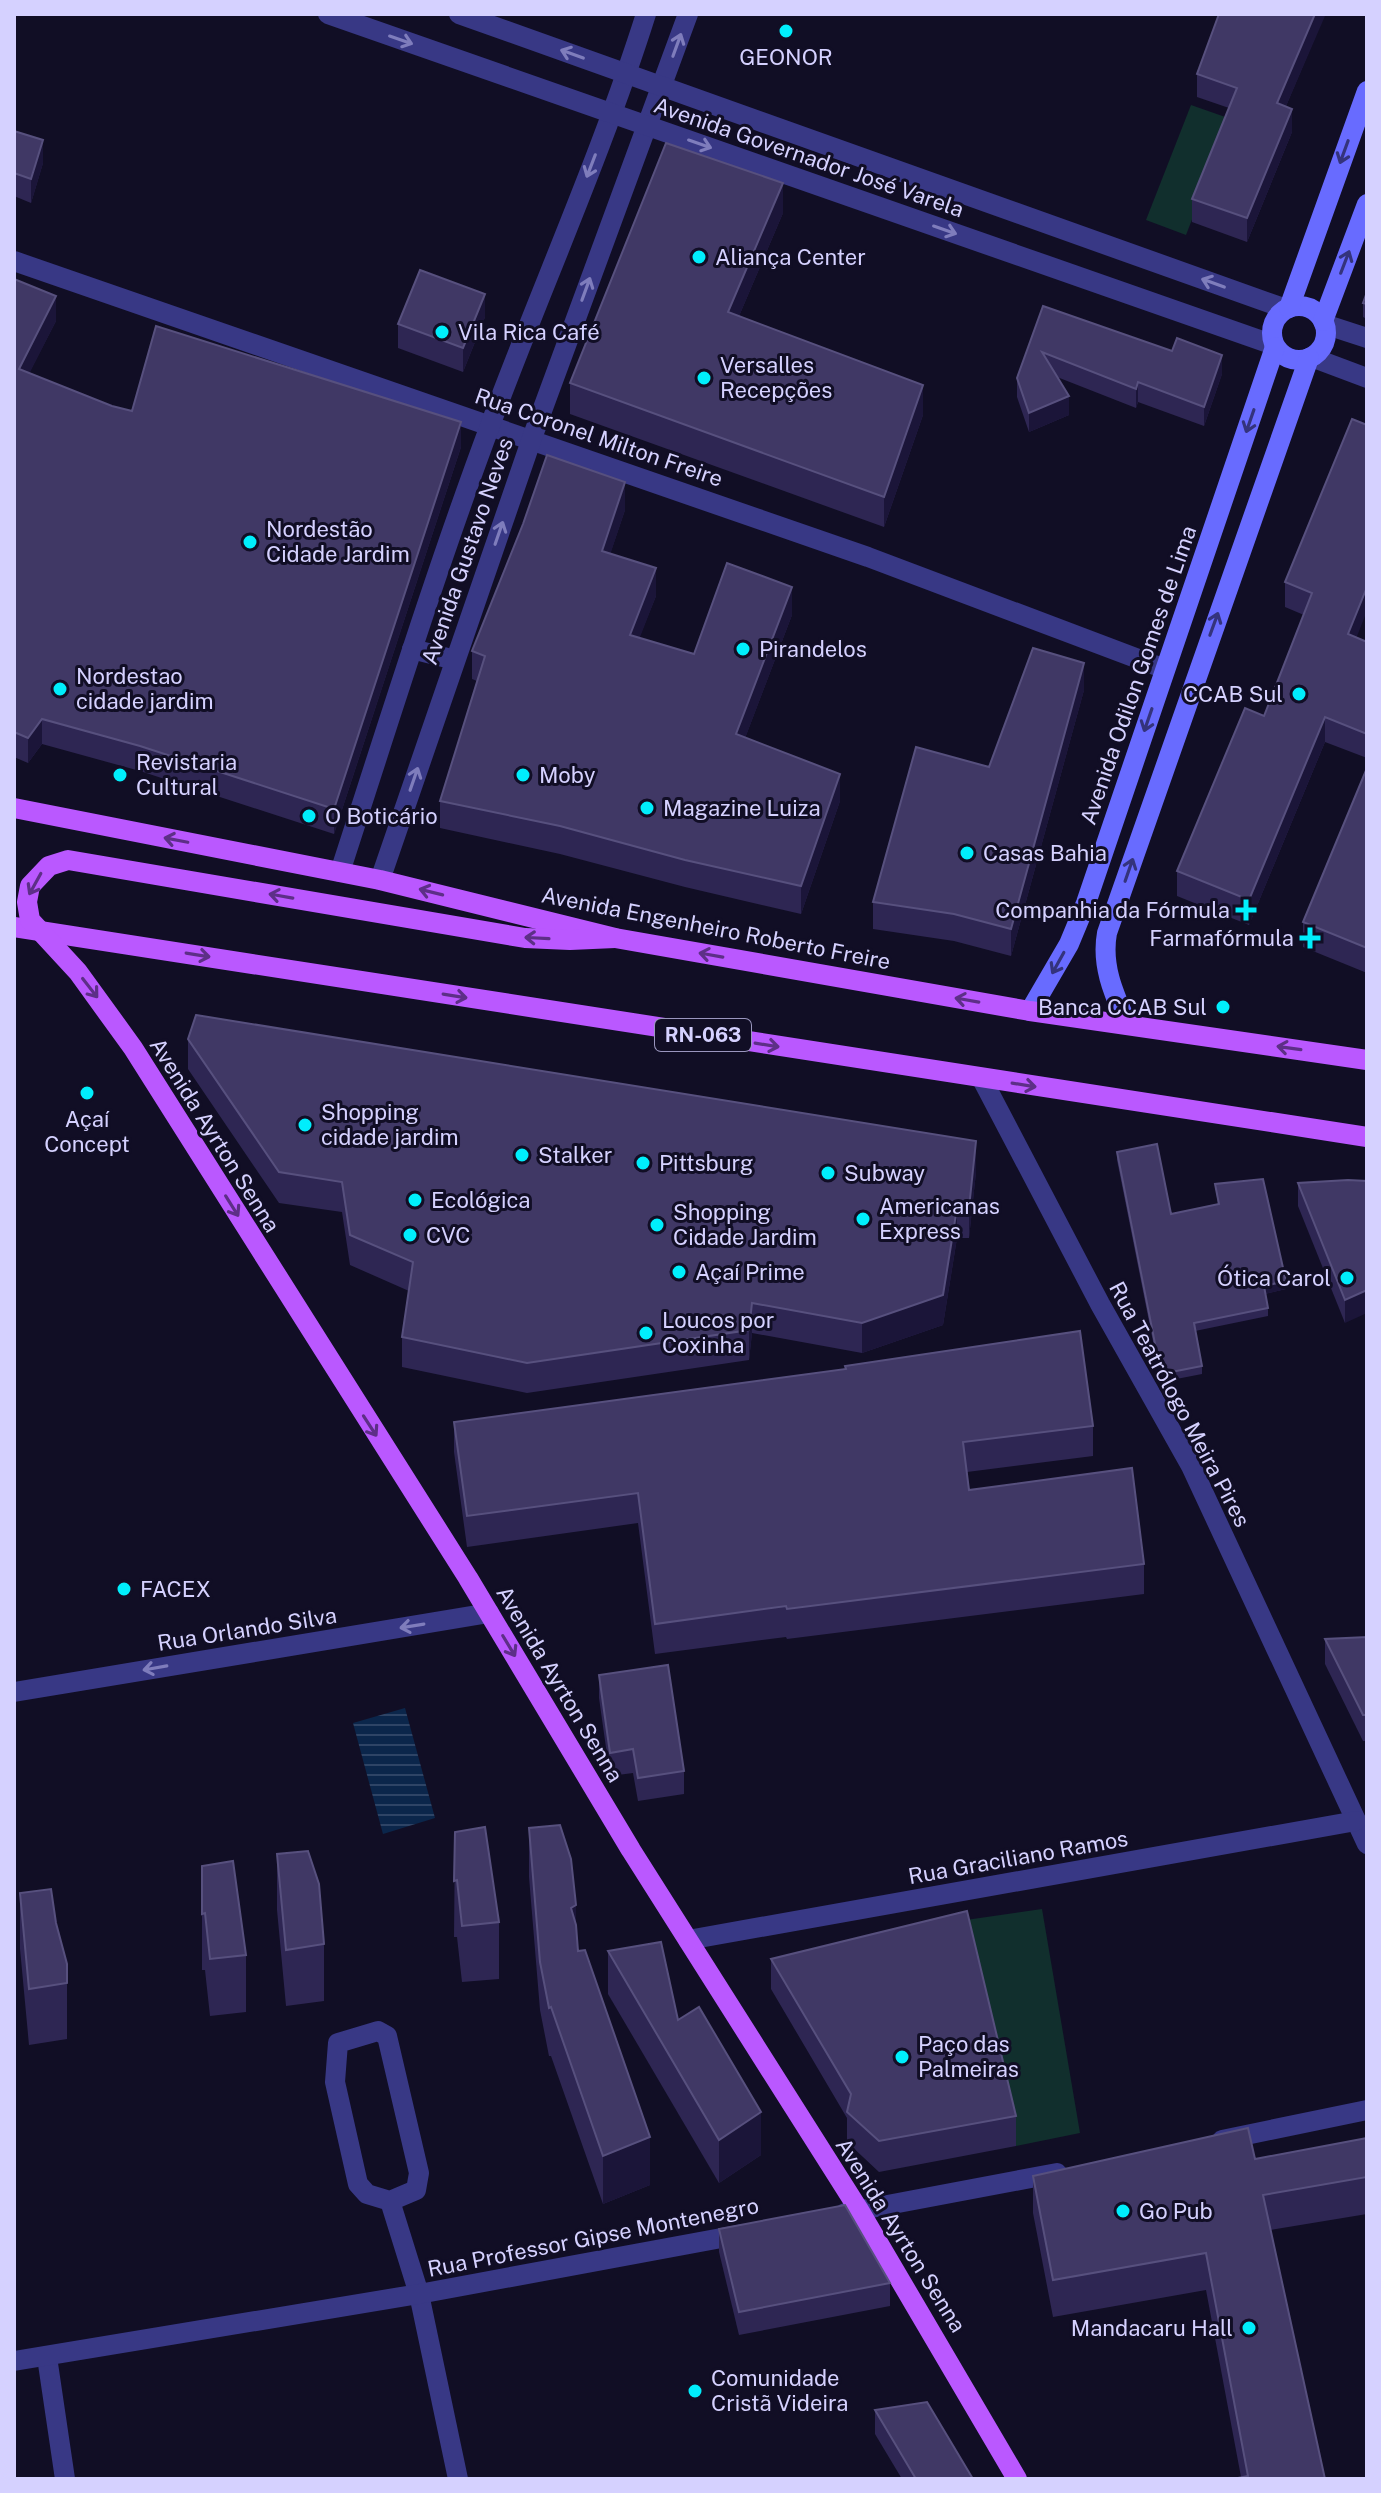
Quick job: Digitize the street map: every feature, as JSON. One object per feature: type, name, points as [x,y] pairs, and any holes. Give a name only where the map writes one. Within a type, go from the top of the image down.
[{"type":"main road","points":[[1288,308],[1367,91]]},
{"type":"main road","points":[[1127,1024],[1107,975],[1104,949],[1107,933],[1310,357],[1324,343],[1324,323],[1367,204]]},
{"type":"main road","points":[[1310,357],[1290,359],[1275,346],[1271,335],[1273,324],[1278,315],[1288,308],[1308,308],[1317,313],[1324,323]]},
{"type":"main road","name":"Avenida Odilon Gomes de Lima","points":[[1030,1011],[1069,944],[1086,903],[1275,346]]},
{"type":"main road","name":"Avenida Engenheiro Roberto Freire","points":[[14,808],[380,880],[615,938],[1030,1011],[1367,1059]]},
{"type":"main road","points":[[38,930],[30,920],[27,902],[30,886],[49,866],[68,860],[525,938],[615,938]]},
{"type":"main road","name":"RN-063","points":[[14,927],[1367,1137]]},
{"type":"main road","name":"Avenida Ayrton Senna","points":[[38,930],[78,972],[133,1048],[489,1613],[688,1940],[859,2210],[1017,2479]]},
{"type":"street","name":"Avenida Governador José Varela","points":[[328,14],[1275,346]]},
{"type":"street","name":"Avenida Governador José Varela","points":[[459,14],[1288,308]]},
{"type":"street","name":"Avenida Gustavo Neves","points":[[340,872],[412,649],[490,424],[627,74],[646,14]]},
{"type":"street","name":"Avenida Gustavo Neves","points":[[380,880],[532,438],[688,14]]},
{"type":"street","name":"Rua Coronel Milton Freire","points":[[14,261],[532,438],[868,557],[1165,669]]},
{"type":"street","points":[[1324,323],[1367,338]]},
{"type":"street","points":[[1310,357],[1367,378]]},
{"type":"street","points":[[412,649],[455,660]]},
{"type":"street","name":"Rua Teatrólogo Meira Pires","points":[[982,1079],[1100,1304],[1191,1466],[1367,1844]]},
{"type":"street","name":"Rua Orlando Silva","points":[[14,1692],[489,1613]]},
{"type":"street","name":"Rua Graciliano Ramos","points":[[688,1940],[1356,1821]]},
{"type":"street","points":[[378,2031],[387,2036],[419,2173],[416,2190],[390,2201],[367,2194],[358,2184],[335,2082],[338,2043],[378,2031]]},
{"type":"street","points":[[1197,2145],[1367,2110]]},
{"type":"street","points":[[829,2216],[1073,2170]]},
{"type":"street","points":[[390,2201],[419,2294],[458,2479]]},
{"type":"street","name":"Rua Professor Gipse Montenegro","points":[[14,2361],[419,2294],[769,2228]]},
{"type":"street","points":[[47,2357],[65,2479]]},
{"type":"green space","points":[[1191,105],[1231,119],[1186,235],[1146,220]]},
{"type":"green space","points":[[1042,1909],[1080,2133],[1016,2146],[959,1921]]},
{"type":"water","points":[[405,1708],[435,1818],[383,1834],[353,1723]]},
{"type":"building","points":[[1219,14],[1315,14],[1277,103],[1292,109],[1247,218],[1192,199],[1237,88],[1197,74]]},
{"type":"building","points":[[14,131],[43,140],[31,179],[14,173]]},
{"type":"building","points":[[666,143],[783,183],[728,312],[923,385],[884,497],[570,383]]},
{"type":"building","points":[[420,270],[485,294],[463,348],[398,324]]},
{"type":"building","name":"Nordestão Cidade Jardim","points":[[14,279],[56,296],[19,369],[112,406],[132,411],[156,326],[461,422],[334,809],[140,746],[42,719],[28,738],[14,732]]},
{"type":"building","points":[[1043,306],[1172,351],[1177,338],[1222,355],[1204,407],[1138,382],[1136,389],[1042,352],[1069,396],[1029,413],[1017,378]]},
{"type":"building","points":[[1352,419],[1367,425],[1367,587],[1348,634],[1367,642],[1367,734],[1325,717],[1249,900],[1177,871],[1245,708],[1264,716],[1312,593],[1285,582]]},
{"type":"building","points":[[547,455],[625,482],[602,551],[656,568],[630,635],[694,654],[727,563],[792,587],[736,734],[840,774],[801,886],[685,860],[560,826],[440,801],[485,656],[472,651]]},
{"type":"building","points":[[1033,648],[1084,663],[1011,929],[954,914],[873,902],[916,747],[989,767]]},
{"type":"building","points":[[1367,768],[1367,948],[1303,922]]},
{"type":"building","name":"Shopping Cidade Jardim","points":[[196,1015],[976,1141],[969,1208],[957,1208],[943,1295],[862,1323],[752,1303],[749,1330],[527,1363],[402,1337],[413,1262],[350,1235],[342,1182],[279,1172],[188,1039]]},
{"type":"building","points":[[1157,1144],[1171,1214],[1219,1204],[1215,1184],[1263,1179],[1286,1281],[1264,1286],[1268,1308],[1194,1323],[1202,1366],[1161,1374],[1117,1152]]},
{"type":"building","name":"Ótica Carol","points":[[1367,1181],[1367,1290],[1345,1300],[1298,1183]]},
{"type":"building","points":[[1080,1331],[1093,1426],[963,1442],[969,1490],[1132,1468],[1144,1564],[655,1624],[638,1493],[467,1516],[454,1422],[846,1369],[845,1366]]},
{"type":"building","points":[[1367,1637],[1367,1715],[1363,1715],[1325,1639]]},
{"type":"building","points":[[668,1665],[684,1771],[638,1778],[633,1749],[610,1753],[599,1675]]},
{"type":"building","points":[[560,1825],[571,1859],[576,1905],[571,1908],[578,1951],[585,1950],[650,2137],[603,2156],[549,2008],[540,1962],[529,1828]]},
{"type":"building","points":[[485,1827],[499,1922],[462,1926],[457,1880],[454,1881],[455,1832]]},
{"type":"building","points":[[308,1851],[319,1884],[324,1944],[286,1950],[277,1854]]},
{"type":"building","points":[[233,1861],[246,1955],[210,1959],[205,1913],[202,1914],[202,1866]]},
{"type":"building","points":[[51,1889],[67,1964],[67,1983],[29,1989],[20,1893]]},
{"type":"building","name":"Paço das Palmeiras","points":[[967,1911],[1016,2116],[879,2141],[847,2112],[851,2094],[771,1959]]},
{"type":"building","points":[[661,1942],[678,2020],[699,2007],[761,2112],[719,2140],[608,1951]]},
{"type":"building","name":"Mandacaru Hall","points":[[1248,2128],[1255,2159],[1367,2138],[1367,2177],[1263,2195],[1325,2479],[1233,2479],[1248,2476],[1206,2253],[1053,2280],[1033,2176]]},
{"type":"building","points":[[845,2205],[890,2283],[739,2312],[719,2229]]},
{"type":"building","points":[[927,2402],[973,2479],[916,2479],[875,2410]]},
{"type":"place","name":"GEONOR","points":[[786,31]]},
{"type":"place","name":"Aliança Center","points":[[699,257]]},
{"type":"place","name":"Vila Rica Café","points":[[442,332]]},
{"type":"place","name":"Versalles Recepções","points":[[704,378]]},
{"type":"place","name":"Nordestão Cidade Jardim","points":[[250,542]]},
{"type":"place","name":"Pirandelos","points":[[743,649]]},
{"type":"place","name":"Nordestao cidade jardim","points":[[60,689]]},
{"type":"place","name":"CCAB Sul","points":[[1299,694]]},
{"type":"place","name":"Revistaria Cultural","points":[[120,775]]},
{"type":"place","name":"Moby","points":[[523,775]]},
{"type":"place","name":"Magazine Luiza","points":[[647,808]]},
{"type":"place","name":"O Boticário","points":[[309,816]]},
{"type":"place","name":"Casas Bahia","points":[[967,853]]},
{"type":"place","name":"Companhia da Fórmula","points":[[1246,910]]},
{"type":"place","name":"Farmafórmula","points":[[1310,938]]},
{"type":"place","name":"Banca CCAB Sul","points":[[1223,1007]]},
{"type":"place","name":"Açaí Concept","points":[[87,1093]]},
{"type":"place","name":"Shopping cidade jardim","points":[[305,1125]]},
{"type":"place","name":"Stalker","points":[[522,1155]]},
{"type":"place","name":"Pittsburg","points":[[643,1163]]},
{"type":"place","name":"Subway","points":[[828,1173]]},
{"type":"place","name":"Ecológica","points":[[415,1200]]},
{"type":"place","name":"Americanas Express","points":[[863,1219]]},
{"type":"place","name":"Shopping Cidade Jardim","points":[[657,1225]]},
{"type":"place","name":"CVC","points":[[410,1235]]},
{"type":"place","name":"Açaí Prime","points":[[679,1272]]},
{"type":"place","name":"Ótica Carol","points":[[1347,1278]]},
{"type":"place","name":"Loucos por Coxinha","points":[[646,1333]]},
{"type":"place","name":"FACEX","points":[[124,1589]]},
{"type":"place","name":"Paço das Palmeiras","points":[[902,2057]]},
{"type":"place","name":"Go Pub","points":[[1123,2211]]},
{"type":"place","name":"Mandacaru Hall","points":[[1249,2328]]},
{"type":"place","name":"Comunidade Cristã Videira","points":[[695,2391]]}]
